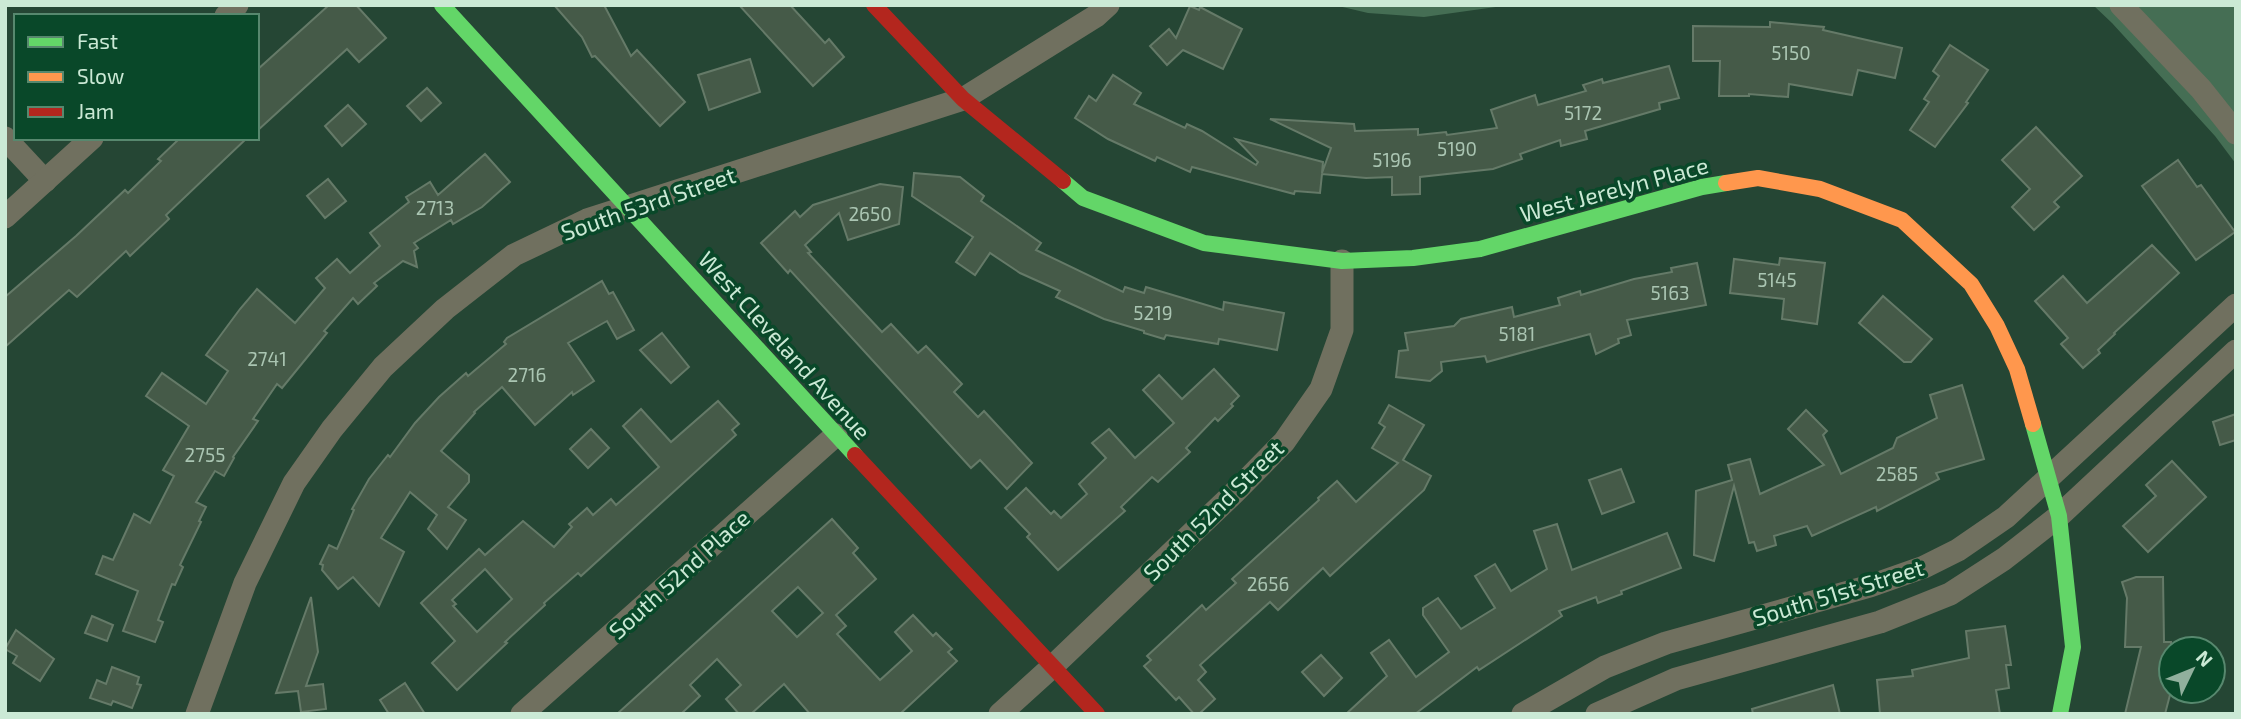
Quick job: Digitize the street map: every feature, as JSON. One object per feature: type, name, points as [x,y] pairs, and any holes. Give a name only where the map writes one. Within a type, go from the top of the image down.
[{"type":"street","name":"West Cleveland Avenue","points":[[442,5],[836,435],[1097,714]]},
{"type":"street","name":"West Jerelyn Place","points":[[874,5],[963,99],[1083,198],[1203,243],[1342,261],[1413,258],[1480,249],[1714,185],[1758,178],[1820,189],[1902,220],[1970,284],[1997,326],[2017,369],[2059,516],[2073,647],[2060,714]]},
{"type":"street","name":"South 53rd Street","points":[[197,714],[245,583],[294,483],[332,429],[383,367],[445,309],[514,254],[587,220],[963,99],[1096,16],[1108,5]]},
{"type":"street","points":[[2121,5],[2201,89],[2236,133]]},
{"type":"street","points":[[5,138],[45,181]]},
{"type":"street","points":[[5,217],[90,140]]},
{"type":"street","name":"South 52nd Street","points":[[1000,714],[1234,493],[1284,442],[1321,390],[1342,330],[1342,261]]},
{"type":"street","name":"South 51st Street","points":[[1523,714],[1605,667],[1666,643],[1870,586],[1924,567],[1958,550],[2006,517],[2236,305]]},
{"type":"street","name":"South 51st Street","points":[[1597,714],[1676,679],[1880,622],[1950,594],[2004,559],[2059,516],[2236,351]]},
{"type":"street","name":"South 52nd Place","points":[[522,714],[836,435]]},
{"type":"street","points":[[1605,667],[1621,702]]},
{"type":"green space","points":[[1334,5],[1510,5],[1424,17],[1368,13]]},
{"type":"green space","points":[[2093,5],[2236,5],[2236,164],[2215,136]]},
{"type":"building","points":[[329,5],[356,5],[386,38],[359,62],[347,49],[259,129],[259,68]]},
{"type":"building","points":[[554,5],[604,5],[631,56],[637,50],[685,102],[660,126],[595,56],[592,57],[582,37]]},
{"type":"building","points":[[739,5],[790,5],[825,43],[829,39],[844,57],[813,86]]},
{"type":"building","points":[[1190,6],[1199,10],[1200,7],[1242,29],[1223,69],[1183,50],[1167,65],[1150,46],[1169,29],[1176,38]]},
{"type":"building","points":[[1770,22],[1824,27],[1823,30],[1902,48],[1895,78],[1858,70],[1852,95],[1789,84],[1788,97],[1749,94],[1719,96],[1720,61],[1693,61],[1693,26],[1770,27]]},
{"type":"building","points":[[1950,45],[1988,70],[1966,102],[1968,103],[1935,147],[1910,130],[1929,102],[1924,99],[1939,76],[1933,71]]},
{"type":"building","points":[[750,59],[760,92],[709,110],[698,75]]},
{"type":"building","points":[[1669,66],[1679,98],[1659,103],[1660,109],[1585,131],[1587,139],[1561,146],[1560,140],[1520,154],[1522,159],[1493,169],[1420,177],[1420,194],[1392,195],[1392,177],[1366,178],[1322,174],[1320,193],[1295,191],[1294,194],[1192,167],[1190,172],[1157,157],[1155,161],[1108,139],[1075,118],[1089,96],[1096,101],[1113,75],[1141,93],[1134,104],[1185,128],[1187,124],[1202,131],[1256,165],[1258,162],[1236,139],[1323,162],[1322,173],[1331,148],[1270,119],[1354,124],[1355,131],[1418,129],[1418,135],[1446,132],[1447,135],[1497,128],[1491,110],[1535,95],[1538,105],[1586,91],[1583,85],[1602,79],[1603,83]]},
{"type":"building","points":[[427,88],[441,103],[421,121],[407,106]]},
{"type":"building","points":[[348,105],[366,124],[342,146],[325,126]]},
{"type":"building","points":[[2036,127],[2082,176],[2054,202],[2059,207],[2034,230],[2012,207],[2030,189],[2002,160]]},
{"type":"building","points":[[178,140],[245,140],[166,215],[169,219],[130,256],[126,251],[77,297],[69,290],[5,347],[5,297],[125,190],[128,193],[161,161],[158,159]]},
{"type":"building","points":[[485,154],[510,182],[482,207],[453,224],[451,220],[414,243],[418,248],[414,251],[417,267],[403,261],[374,283],[377,286],[358,304],[353,298],[324,331],[327,333],[282,388],[277,384],[253,419],[258,421],[233,457],[224,476],[215,471],[196,502],[206,507],[180,565],[183,567],[175,585],[172,584],[158,620],[163,622],[155,642],[123,631],[138,591],[96,574],[103,556],[113,560],[134,514],[150,523],[174,476],[163,470],[189,426],[146,396],[162,373],[206,404],[228,371],[206,355],[257,289],[295,323],[325,288],[316,278],[337,259],[350,273],[380,246],[370,233],[409,202],[406,197],[430,182],[438,195]]},
{"type":"building","points":[[2178,160],[2197,187],[2201,185],[2235,232],[2196,260],[2142,186]]},
{"type":"building","points":[[914,173],[960,177],[984,196],[981,201],[1041,243],[1036,250],[1123,292],[1125,287],[1144,293],[1146,287],[1223,310],[1224,302],[1284,313],[1277,350],[1219,339],[1218,344],[1166,335],[1164,339],[1144,333],[1104,319],[1056,297],[1060,291],[1020,273],[990,253],[975,275],[956,262],[973,237],[912,196]]},
{"type":"building","points":[[328,179],[346,201],[325,218],[307,196]]},
{"type":"building","points":[[880,184],[903,187],[899,224],[848,240],[839,213],[805,245],[811,252],[808,253],[882,332],[891,324],[918,353],[926,346],[962,384],[954,392],[978,417],[984,411],[1032,463],[1007,489],[980,460],[971,468],[790,270],[788,273],[761,243],[795,211],[800,217],[813,205]]},
{"type":"building","points":[[2152,245],[2179,273],[2114,333],[2098,350],[2100,353],[2083,368],[2061,344],[2068,338],[2035,301],[2063,276],[2087,303]]},
{"type":"building","points":[[1780,258],[1825,263],[1817,324],[1782,319],[1784,299],[1730,293],[1734,259],[1779,265]]},
{"type":"building","points":[[1697,263],[1706,305],[1627,320],[1631,335],[1618,339],[1619,343],[1596,354],[1590,334],[1487,362],[1485,356],[1441,362],[1442,371],[1430,381],[1396,377],[1399,351],[1408,350],[1405,333],[1454,326],[1461,319],[1512,307],[1514,317],[1560,305],[1558,298],[1580,291],[1581,295]]},
{"type":"building","points":[[602,281],[609,294],[613,292],[634,330],[617,339],[607,321],[568,343],[594,381],[573,395],[572,392],[535,425],[502,387],[474,412],[441,451],[469,475],[469,482],[448,507],[466,520],[447,549],[428,529],[437,515],[410,492],[381,538],[404,552],[379,606],[353,577],[338,589],[320,564],[329,545],[337,549],[354,510],[352,509],[369,479],[388,455],[390,457],[415,423],[466,373],[468,376],[506,344],[504,342],[507,338]]},
{"type":"building","points":[[1883,296],[1932,339],[1911,362],[1904,362],[1859,323]]},
{"type":"building","points":[[662,333],[689,367],[671,383],[640,350]]},
{"type":"building","points":[[1214,369],[1239,396],[1231,404],[1233,406],[1218,421],[1215,418],[1186,448],[1190,452],[1158,482],[1152,477],[1121,507],[1125,511],[1058,570],[1027,537],[1030,534],[1005,508],[1026,488],[1051,514],[1054,511],[1061,518],[1087,494],[1079,484],[1106,458],[1092,443],[1109,429],[1135,458],[1174,423],[1143,390],[1159,375],[1182,399]]},
{"type":"building","points":[[1962,385],[1984,459],[1936,473],[1939,479],[1877,511],[1876,507],[1812,536],[1807,526],[1774,536],[1776,545],[1757,551],[1754,542],[1749,543],[1734,486],[1714,561],[1694,555],[1696,491],[1732,480],[1728,465],[1750,459],[1760,494],[1824,465],[1788,429],[1806,410],[1827,431],[1823,435],[1841,474],[1893,448],[1897,438],[1937,418],[1930,395]]},
{"type":"building","points":[[718,401],[739,424],[732,430],[736,435],[581,576],[578,573],[544,603],[545,605],[505,642],[507,643],[457,690],[432,663],[455,641],[421,603],[479,549],[485,555],[523,521],[554,547],[572,527],[569,524],[587,508],[593,515],[611,499],[616,505],[659,467],[623,426],[641,409],[671,442]],"holes":[[[485,569],[512,599],[477,632],[453,606],[456,604],[452,600]]]},
{"type":"building","points":[[1389,405],[1424,425],[1403,460],[1431,476],[1424,490],[1330,576],[1323,568],[1278,610],[1270,602],[1200,665],[1206,672],[1198,680],[1215,699],[1199,714],[1194,714],[1179,697],[1176,700],[1144,666],[1151,660],[1147,656],[1202,605],[1206,610],[1236,583],[1232,579],[1337,481],[1356,502],[1398,463],[1372,448],[1385,427],[1379,423]]},
{"type":"building","points":[[2236,414],[2236,440],[2220,445],[2213,422]]},
{"type":"building","points":[[591,429],[609,448],[588,468],[570,449]]},
{"type":"building","points":[[2172,461],[2206,497],[2148,552],[2123,526],[2156,496],[2146,485]]},
{"type":"building","points":[[1621,469],[1634,502],[1602,514],[1589,480]]},
{"type":"building","points":[[832,519],[858,548],[853,553],[876,579],[836,615],[846,626],[837,634],[880,680],[912,651],[895,632],[913,615],[933,636],[936,633],[952,649],[948,652],[957,661],[900,714],[810,714],[784,684],[751,714],[739,714],[726,699],[741,685],[717,659],[690,685],[700,696],[681,714],[617,714]],"holes":[[[798,587],[823,613],[797,637],[772,611]]]},
{"type":"building","points":[[1557,524],[1572,570],[1667,533],[1681,568],[1621,591],[1622,594],[1598,603],[1596,597],[1559,611],[1562,616],[1479,670],[1477,667],[1415,714],[1346,714],[1387,676],[1371,653],[1389,640],[1416,677],[1449,652],[1423,615],[1423,608],[1438,598],[1461,629],[1495,608],[1475,576],[1495,564],[1511,591],[1547,569],[1534,531]]},
{"type":"building","points":[[2136,577],[2163,577],[2164,635],[2157,635],[2157,705],[2167,705],[2165,714],[2125,714],[2141,647],[2125,647],[2127,598],[2122,582]]},
{"type":"building","points":[[311,597],[318,652],[306,686],[323,684],[326,709],[301,712],[298,691],[276,693]]},
{"type":"building","points":[[92,616],[113,625],[107,641],[85,633]]},
{"type":"building","points":[[2005,626],[2011,665],[2006,665],[2009,688],[1996,690],[2000,714],[1880,714],[1877,680],[1913,676],[1912,670],[1969,658],[1966,631]]},
{"type":"building","points":[[16,630],[54,659],[40,681],[13,663],[17,656],[5,649]]},
{"type":"building","points":[[1321,655],[1342,678],[1324,696],[1302,672]]},
{"type":"building","points":[[112,667],[139,677],[137,684],[141,685],[132,708],[113,701],[111,705],[90,698],[97,680],[106,684]]},
{"type":"building","points":[[405,683],[425,714],[389,714],[380,700]]},
{"type":"building","points":[[1833,685],[1840,714],[1753,714],[1752,709]]},
{"type":"traffic: fast","points":[[442,5],[855,455]]},
{"type":"traffic: fast","points":[[1063,181],[1083,198],[1204,243],[1342,261],[1413,258],[1480,249],[1702,187],[1726,183]]},
{"type":"traffic: fast","points":[[2033,424],[2059,516],[2073,647],[2060,714]]},
{"type":"traffic: slow","points":[[1726,183],[1758,178],[1820,189],[1902,220],[1971,284],[1997,326],[2017,369],[2033,424]]},
{"type":"traffic: jam","points":[[874,5],[963,99],[1063,181]]},
{"type":"traffic: jam","points":[[855,455],[1097,714]]}]
